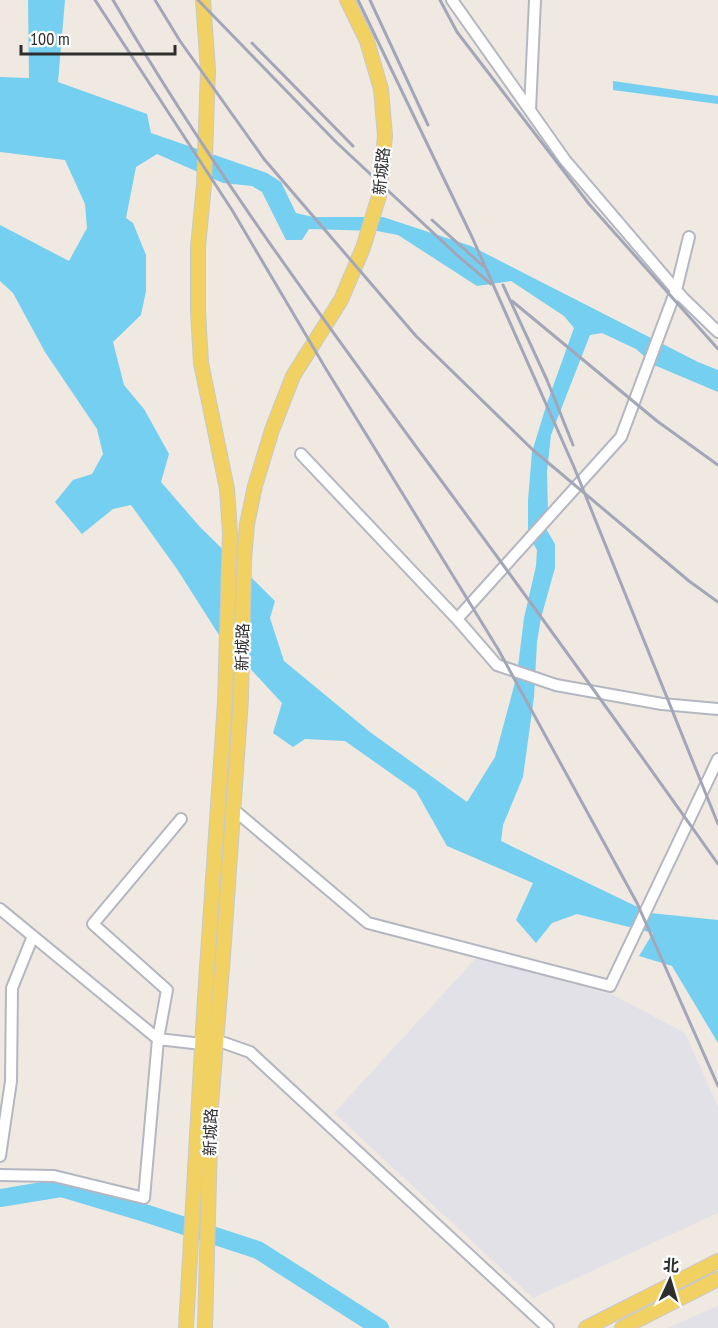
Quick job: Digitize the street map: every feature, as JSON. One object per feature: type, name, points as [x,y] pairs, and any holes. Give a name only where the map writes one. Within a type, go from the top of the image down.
[{"type":"main road","name":"新城路","points":[[186,1328],[225,702],[230,552],[227,489],[201,363],[198,311],[198,247],[204,185],[208,70],[203,0]]},
{"type":"main road","name":"新城路","points":[[205,1328],[211,1105],[242,668],[247,524],[272,430],[293,376],[341,300],[363,248],[379,196],[385,136],[381,89],[367,41],[347,0]]},
{"type":"main road","points":[[586,1328],[718,1261]]},
{"type":"main road","points":[[622,1328],[718,1280]]},
{"type":"street","points":[[452,0],[566,160],[676,290],[718,332]]},
{"type":"street","points":[[530,110],[535,0]]},
{"type":"street","points":[[457,619],[621,437],[676,290],[689,237]]},
{"type":"street","points":[[301,454],[457,619],[497,665],[556,685],[662,704],[718,709]]},
{"type":"street","points":[[233,809],[368,923],[610,986],[718,759]]},
{"type":"street","points":[[0,1175],[54,1176],[144,1198],[158,1040],[167,990],[93,924],[181,819]]},
{"type":"street","points":[[0,909],[158,1040],[202,1044]]},
{"type":"street","points":[[0,1156],[10,1080],[12,988],[33,936]]},
{"type":"street","points":[[216,1040],[250,1052],[549,1328]]},
{"type":"shaded area","points":[[477,957],[613,995],[685,1033],[718,1107],[718,1213],[533,1298],[334,1113]]},
{"type":"shaded area","points":[[718,1306],[718,1328],[667,1328]]},
{"type":"water","points":[[28,0],[65,0],[58,82],[147,114],[151,133],[267,173],[281,182],[296,213],[313,217],[383,217],[471,246],[698,362],[718,370],[718,392],[654,365],[636,349],[602,333],[590,335],[551,435],[547,472],[548,512],[545,527],[555,544],[555,568],[537,642],[534,697],[523,777],[503,825],[501,841],[650,913],[718,920],[718,1043],[672,966],[639,956],[653,933],[577,914],[552,923],[536,943],[516,920],[533,883],[447,846],[416,791],[345,741],[305,739],[293,747],[273,733],[282,703],[219,635],[177,569],[131,505],[113,509],[82,534],[55,502],[73,480],[92,474],[103,454],[97,429],[45,352],[13,293],[0,281],[0,225],[69,261],[87,228],[85,204],[65,160],[0,152],[0,77],[29,78]],"holes":[[[157,154],[223,183],[252,186],[262,192],[286,240],[302,240],[309,229],[377,231],[398,235],[477,286],[511,281],[564,316],[574,328],[532,452],[528,534],[537,550],[536,566],[524,618],[517,675],[495,757],[467,802],[370,732],[284,661],[270,618],[275,601],[200,527],[161,482],[169,454],[144,409],[124,385],[113,342],[141,315],[146,291],[146,255],[133,223],[126,218],[136,167]]]},
{"type":"water","points":[[613,81],[718,96],[718,104],[613,90]]},
{"type":"waterway","points":[[0,1198],[61,1188],[258,1250],[380,1328]]},
{"type":"railway","points":[[95,0],[232,210],[326,369],[498,649],[637,903],[718,1086]]},
{"type":"railway","points":[[113,0],[185,118],[262,232],[718,864]]},
{"type":"railway","points":[[155,0],[180,41],[264,159],[416,336],[533,450],[689,581],[718,602]]},
{"type":"railway","points":[[198,0],[336,142],[491,284]]},
{"type":"railway","points":[[358,0],[472,237],[574,467],[718,824]]},
{"type":"railway","points":[[370,0],[428,125]]},
{"type":"railway","points":[[440,0],[457,32],[589,204],[718,349]]},
{"type":"railway","points":[[252,43],[353,146]]},
{"type":"railway","points":[[432,220],[483,266]]},
{"type":"railway","points":[[503,285],[547,380],[573,445]]},
{"type":"railway","points":[[512,301],[657,421],[718,465]]}]
